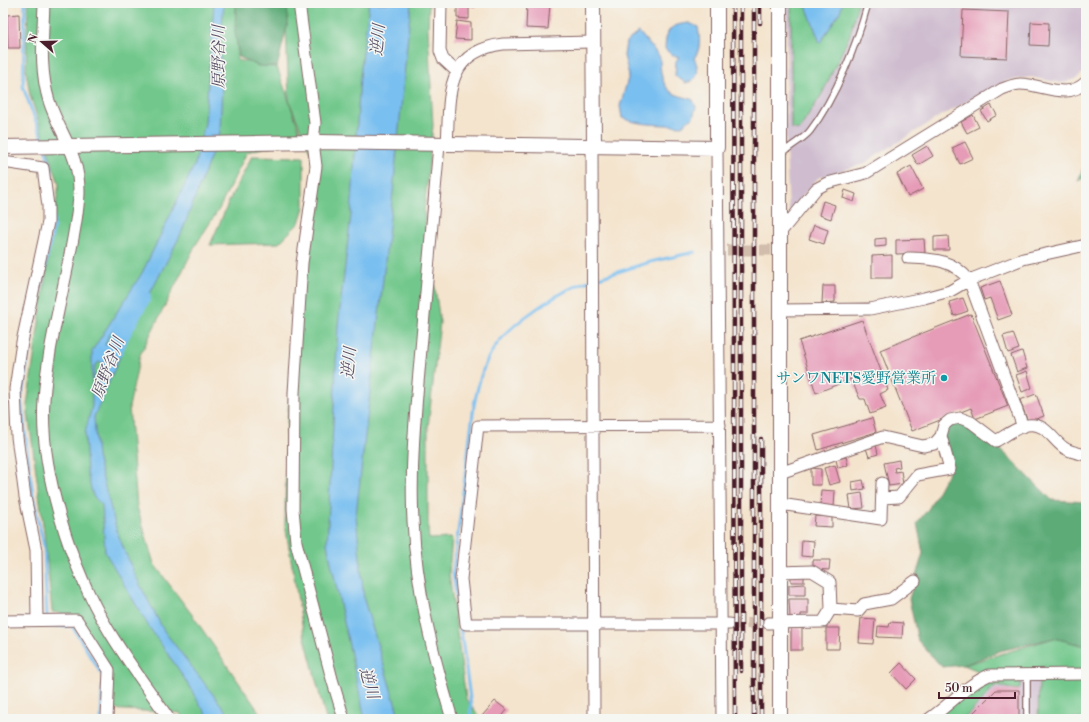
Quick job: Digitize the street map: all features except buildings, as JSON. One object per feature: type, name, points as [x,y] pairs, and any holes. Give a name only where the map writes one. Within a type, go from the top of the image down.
[{"type":"street","points":[[44,3],[42,40],[43,75],[49,102],[74,156],[77,168],[79,192],[77,217],[50,358],[44,400],[46,447],[63,525],[90,596],[109,631],[169,719]]},
{"type":"street","points":[[299,3],[315,123],[312,142],[316,166],[302,263],[294,393],[293,509],[296,542],[344,719]]},
{"type":"street","points":[[441,3],[440,51],[442,59],[456,71]]},
{"type":"street","points":[[593,3],[594,719]]},
{"type":"street","points":[[717,3],[717,148],[723,250],[720,425],[725,624],[722,719]]},
{"type":"street","points":[[780,3],[780,233],[776,250],[780,310],[780,572],[774,623],[780,719]]},
{"type":"street","points":[[452,719],[433,655],[417,569],[413,522],[412,472],[416,406],[440,145],[451,86],[456,71],[464,59],[477,50],[490,45],[592,42]]},
{"type":"street","points":[[780,233],[816,190],[827,183],[866,173],[1002,89],[1018,84],[1069,92],[1082,86],[1086,82]]},
{"type":"street","points":[[3,147],[312,142],[717,148]]},
{"type":"street","points":[[3,162],[43,168],[48,206],[48,222],[22,342],[15,389],[17,437],[25,497],[36,550],[37,620]]},
{"type":"street","points":[[780,310],[870,309],[950,291],[969,280],[1023,258],[1086,245]]},
{"type":"street","points":[[908,258],[934,259],[949,264],[961,270],[969,280],[1022,427]]},
{"type":"street","points":[[882,498],[899,497],[917,475],[950,469],[942,436],[944,425],[950,420],[960,418],[971,422],[996,441],[1026,425],[1038,426],[1050,432],[1062,446],[1072,452],[1086,455]]},
{"type":"street","points":[[720,425],[478,426],[461,579],[466,624],[725,624]]},
{"type":"street","points":[[780,472],[883,437],[923,446],[934,444],[942,436]]},
{"type":"street","points":[[780,504],[881,519],[882,483]]},
{"type":"street","points":[[774,623],[823,622],[831,609],[830,582],[812,571],[780,572]]},
{"type":"street","points":[[831,609],[858,611],[864,604],[891,599],[915,581]]},
{"type":"street","points":[[3,621],[76,620],[109,670],[106,719]]},
{"type":"street","points":[[929,719],[945,708],[975,681],[989,675],[1086,674]]},
{"type":"lane","points":[[780,157],[786,149],[810,132],[823,110],[844,72],[862,24],[868,3]]},
{"type":"lane","points":[[1027,674],[1027,719]]},
{"type":"shaded area","points":[[787,3],[1086,3],[1086,71],[1075,79],[1061,83],[1031,77],[1006,81],[937,118],[863,164],[818,178],[789,212],[786,149]]},
{"type":"shaded area","points":[[989,675],[1039,680],[1037,719],[938,719]]},
{"type":"green space","points":[[28,3],[238,3],[237,60],[277,67],[302,138],[247,152],[219,209],[195,246],[140,355],[129,407],[137,507],[154,564],[193,616],[264,719],[183,719],[180,713],[107,709],[108,668],[77,616],[52,612],[44,532],[27,405],[59,184],[30,95],[26,71]]},
{"type":"green space","points":[[236,3],[287,3],[288,22],[277,67],[258,66],[239,57],[235,32]]},
{"type":"green space","points":[[285,3],[429,3],[428,28],[433,126],[424,212],[440,322],[428,427],[428,529],[429,539],[452,538],[449,573],[466,699],[481,719],[326,719],[303,630],[285,524],[286,435],[296,306],[316,166],[289,101]]},
{"type":"green space","points":[[791,3],[858,3],[850,35],[822,94],[799,130],[791,128]]},
{"type":"green space","points":[[252,156],[304,157],[304,207],[299,223],[279,243],[210,245],[231,197]]},
{"type":"green space","points":[[1086,161],[1086,177],[1078,181]]},
{"type":"green space","points":[[956,419],[977,426],[1052,500],[1086,502],[1086,646],[1054,638],[1000,651],[964,665],[942,667],[918,641],[909,599],[923,553],[917,523],[929,508],[950,469],[942,432]]},
{"type":"green space","points":[[1054,638],[1086,646],[1086,719],[1038,719],[1039,681],[1022,679],[1019,690],[995,686],[964,719],[922,719],[934,716],[988,675],[964,665]]},
{"type":"water","points":[[214,3],[224,3],[220,48],[222,85],[220,132],[181,234],[134,324],[94,417],[97,457],[118,535],[135,575],[164,631],[232,719],[209,719],[179,670],[149,627],[105,552],[102,505],[93,496],[87,473],[85,433],[92,406],[92,351],[142,273],[195,164],[205,123]],"holes":[[[125,317],[132,319],[111,345],[105,345],[109,335]],[[99,362],[104,363],[96,390],[93,385],[95,365]]]},
{"type":"water","name":"逆川","points":[[369,3],[411,3],[393,192],[356,515],[364,600],[400,719],[365,719],[327,544],[338,325],[351,215],[360,77]]},
{"type":"water","points":[[805,3],[843,3],[840,12],[820,43]]},
{"type":"water","points":[[689,23],[698,27],[699,44],[698,51],[694,58],[698,70],[694,80],[686,83],[675,76],[676,61],[679,57],[672,55],[665,49],[666,37],[670,30],[677,25]]},
{"type":"water","points":[[639,32],[660,57],[662,78],[670,91],[693,100],[696,107],[693,117],[682,126],[644,124],[622,118],[620,106],[629,75],[624,56],[626,42]]},
{"type":"waterway","points":[[25,3],[23,87],[44,143]]},
{"type":"waterway","points":[[46,151],[51,167],[54,226],[34,318],[21,400],[33,497],[44,547],[47,617]]},
{"type":"waterway","points":[[595,279],[650,262],[695,252]]},
{"type":"waterway","points":[[470,719],[471,706],[453,572],[474,405],[479,383],[489,356],[500,340],[510,330],[550,300],[577,285],[589,281]]},
{"type":"waterway","name":"原野谷川","points":[[114,350],[121,334],[142,297]]},
{"type":"waterway","points":[[48,623],[48,626],[72,626],[103,676],[101,719]]},
{"type":"tunnel","points":[[727,250],[772,250]]},
{"type":"tunnel","points":[[730,624],[768,623]]},
{"type":"railway","points":[[733,3],[735,719]]},
{"type":"railway","points":[[741,3],[741,671]]},
{"type":"railway","points":[[754,3],[754,719]]},
{"type":"railway","points":[[760,3],[760,23]]},
{"type":"railway","points":[[761,439],[761,719]]},
{"type":"place","name":"サンワNETS愛野営業所","points":[[944,378]]}]
